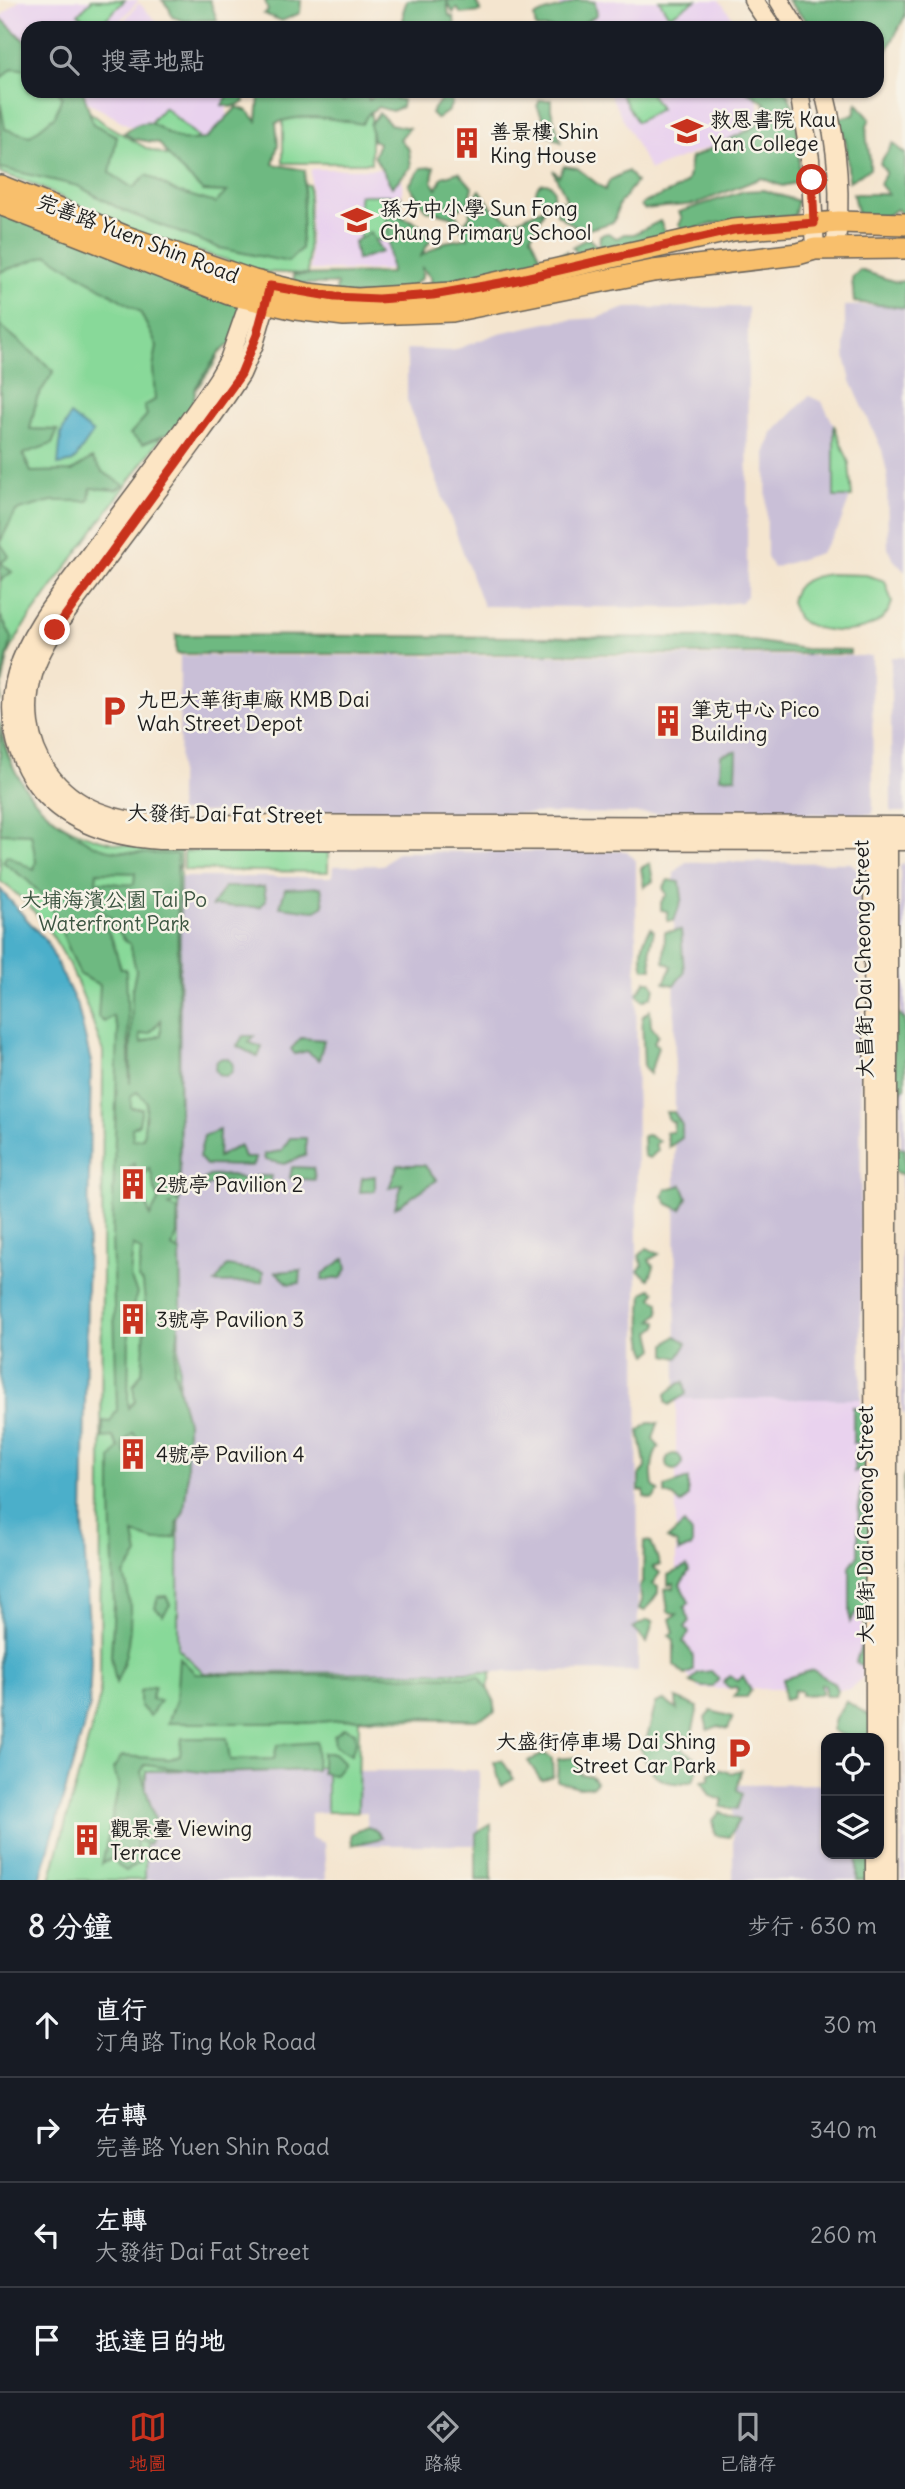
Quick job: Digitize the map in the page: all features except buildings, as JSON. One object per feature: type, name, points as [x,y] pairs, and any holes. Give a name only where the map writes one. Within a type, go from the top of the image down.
[{"type":"main road","name":"完善路 Yuen Shin Road","points":[[0,186],[124,236],[262,297],[433,295],[512,281],[733,230],[814,223],[905,223]]},
{"type":"main road","name":"完善路 Yuen Shin Road","points":[[0,204],[166,272],[344,315],[452,311],[653,271],[825,249],[905,248]]},
{"type":"street","points":[[753,0],[767,21]]},
{"type":"street","points":[[779,0],[792,21]]},
{"type":"street","points":[[800,98],[810,159],[814,223],[825,249]]},
{"type":"street","points":[[825,249],[839,222],[836,139],[826,98]]},
{"type":"street","name":"大發街 Dai Fat Street","points":[[262,297],[241,374],[82,592],[39,657],[29,694],[30,729],[44,767],[65,792],[85,806],[111,817],[160,824],[887,837],[905,826]]},
{"type":"street","name":"大昌街 Dai Cheong Street","points":[[875,1733],[887,837]]},
{"type":"street","name":"大昌街 Dai Cheong Street","points":[[887,837],[888,1880]]},
{"type":"street","points":[[875,1859],[875,1880]]},
{"type":"shaded area","points":[[20,0],[138,1],[120,21],[21,21],[21,52],[0,34],[0,17]]},
{"type":"shaded area","points":[[560,0],[719,0],[735,21],[568,21],[560,7]]},
{"type":"shaded area","points":[[139,3],[156,21],[124,21]]},
{"type":"shaded area","points":[[81,98],[226,98],[232,163],[166,147]]},
{"type":"shaded area","name":"救恩書院 Kau Yan College","points":[[612,98],[757,98],[759,107],[753,124],[734,138],[650,170]]},
{"type":"shaded area","name":"孫方中小學 Sun Fong Chung Primary School","points":[[311,169],[402,169],[403,270],[310,270]]},
{"type":"shaded area","points":[[905,305],[905,572],[893,559],[888,548],[887,473],[882,450],[851,381],[845,357],[845,306]]},
{"type":"shaded area","points":[[748,307],[747,596],[741,602],[688,608],[483,606],[407,400],[407,349],[452,351],[499,333],[556,321],[597,318],[626,308]]},
{"type":"shaded area","points":[[809,396],[822,402],[834,425],[834,497],[850,497],[838,529],[820,553],[773,568],[767,557],[766,451],[772,434]]},
{"type":"shaded area","points":[[180,656],[872,656],[873,814],[179,812]]},
{"type":"shaded area","points":[[891,657],[905,657],[905,812],[891,812]]},
{"type":"shaded area","points":[[627,851],[636,862],[638,1671],[204,1673],[178,1648],[179,877],[332,877],[333,866],[383,865],[397,852]]},
{"type":"shaded area","points":[[686,862],[851,863],[860,872],[861,1399],[676,1399],[674,873]]},
{"type":"shaded area","points":[[905,862],[905,1415],[902,1412],[900,866]]},
{"type":"shaded area","points":[[676,1399],[861,1399],[862,1678],[850,1689],[700,1689],[676,1664]]},
{"type":"shaded area","points":[[904,1672],[905,1880],[901,1880],[903,1839]]},
{"type":"shaded area","points":[[327,1767],[327,1812],[311,1813],[311,1838],[324,1843],[326,1880],[145,1880],[145,1771]]},
{"type":"shaded area","points":[[479,1770],[479,1845],[356,1845],[361,1836],[367,1835],[367,1812],[358,1812],[357,1771]]},
{"type":"shaded area","points":[[821,1784],[821,1859],[861,1859],[861,1880],[733,1880],[733,1785]]},
{"type":"green space","points":[[92,0],[125,0],[104,21],[86,21],[78,14]]},
{"type":"green space","points":[[162,0],[210,0],[217,20],[185,21],[172,17]]},
{"type":"green space","points":[[265,0],[301,0],[300,13],[282,21],[264,14],[268,11]]},
{"type":"green space","points":[[407,0],[475,0],[481,12],[461,14],[457,8],[453,13],[447,1],[449,16],[454,17],[454,21],[404,21]]},
{"type":"green space","points":[[577,0],[595,2],[597,15],[587,21],[535,21],[534,17]]},
{"type":"green space","points":[[659,0],[696,0],[669,16]]},
{"type":"green space","points":[[787,0],[905,0],[905,16],[885,55],[884,21],[806,21]]},
{"type":"green space","points":[[0,17],[21,37],[21,69],[13,68],[1,78]]},
{"type":"green space","points":[[0,34],[21,54],[21,98],[72,98],[105,124],[148,149],[192,164],[309,185],[308,274],[264,272],[134,231],[28,182],[0,173]]},
{"type":"green space","points":[[61,98],[85,98],[93,124],[117,136],[110,173],[133,188],[147,175],[175,191],[215,203],[227,192],[203,191],[176,165],[159,143],[134,139],[124,133],[134,126],[149,123],[183,140],[206,139],[237,107],[248,111],[257,121],[259,98],[403,100],[402,107],[392,111],[378,107],[369,113],[362,124],[308,117],[276,123],[278,144],[273,164],[305,170],[301,249],[288,262],[219,248],[124,211],[78,186],[0,168],[0,101],[5,129],[30,136],[55,116]]},
{"type":"green space","points":[[226,98],[244,98],[245,102],[231,107],[222,105]]},
{"type":"green space","points":[[442,98],[450,98],[452,103],[448,111],[437,119],[431,113]]},
{"type":"green space","points":[[623,98],[653,98],[660,109],[637,122]]},
{"type":"green space","points":[[758,98],[789,98],[797,114],[800,182],[782,186],[761,178],[696,204],[644,209],[641,205],[673,191],[687,181],[691,158],[751,129],[767,116],[765,103]]},
{"type":"green space","points":[[540,100],[551,100],[551,110],[561,142],[546,134],[548,129],[537,106]]},
{"type":"green space","points":[[857,103],[870,119],[866,130],[870,169],[849,181],[846,143],[838,118],[854,115]]},
{"type":"green space","points":[[164,107],[198,137],[182,155],[148,125]]},
{"type":"green space","points":[[379,113],[390,124],[409,128],[400,139],[409,150],[411,167],[392,187],[374,156],[379,143],[373,140],[370,124]]},
{"type":"green space","points":[[283,114],[371,114],[371,163],[283,163]]},
{"type":"green space","points":[[893,143],[905,154],[905,219],[897,209],[885,217],[858,217],[853,194],[888,194],[880,184],[886,172],[880,163]]},
{"type":"green space","points":[[564,166],[577,168],[605,190],[610,180],[628,171],[636,182],[619,204],[614,222],[582,231],[557,214],[561,200],[567,205],[553,170],[559,176]]},
{"type":"green space","points":[[434,167],[432,181],[437,189],[442,177],[459,172],[472,187],[468,204],[454,212],[463,225],[470,216],[469,204],[480,190],[493,209],[514,222],[546,207],[531,236],[543,261],[567,251],[565,261],[432,295],[431,278],[422,268],[422,278],[401,295],[335,295],[337,284],[295,284],[293,275],[391,273],[387,220],[393,199],[401,196],[400,216],[419,224],[431,239],[421,256],[445,242],[468,238],[451,216],[426,210],[409,185],[421,168]]},
{"type":"green space","points":[[541,183],[549,183],[554,192],[552,199],[541,201],[536,196],[536,188]]},
{"type":"green space","points":[[763,190],[798,201],[794,216],[712,224],[686,233],[679,225],[682,218],[679,212],[744,191]]},
{"type":"green space","points":[[359,195],[390,195],[390,240],[360,240]]},
{"type":"green space","points":[[0,200],[248,299],[246,331],[218,354],[196,387],[192,410],[180,429],[143,444],[130,434],[147,415],[144,406],[155,400],[153,368],[157,346],[140,312],[48,255],[0,272]]},
{"type":"green space","points":[[660,221],[668,239],[583,259],[572,247],[588,238],[599,248],[600,235],[608,233],[617,238],[624,234],[634,234]]},
{"type":"green space","points":[[0,231],[226,338],[213,366],[23,627],[9,653],[0,695]]},
{"type":"green space","points":[[370,232],[382,252],[357,260],[354,242]]},
{"type":"green space","points":[[860,270],[896,282],[905,281],[905,308],[854,302],[852,278]]},
{"type":"green space","points":[[0,325],[54,371],[37,398],[30,429],[58,430],[52,444],[23,454],[31,472],[72,471],[92,458],[103,472],[124,485],[116,490],[91,488],[89,501],[52,501],[16,511],[0,542]]},
{"type":"green space","points":[[834,425],[849,463],[852,497],[834,497]]},
{"type":"green space","points":[[0,543],[9,556],[1,563],[12,572],[0,581]]},
{"type":"green space","points":[[830,574],[866,575],[885,581],[892,602],[887,614],[865,628],[851,631],[821,629],[797,618],[791,602],[796,589],[811,578]]},
{"type":"green space","points":[[0,615],[12,638],[2,679],[0,702]]},
{"type":"green space","points":[[176,635],[734,638],[805,649],[850,650],[850,654],[176,654]]},
{"type":"green space","name":"大埔海濱公園 Tai Po Waterfront Park","points":[[0,722],[9,757],[22,785],[40,807],[62,824],[86,836],[115,843],[180,850],[178,1648],[204,1673],[492,1672],[483,1705],[471,1720],[359,1719],[358,1812],[327,1812],[327,1767],[146,1771],[145,1880],[50,1880],[100,1697],[103,1052],[76,980],[52,935],[20,897],[0,881]]},
{"type":"green space","points":[[0,727],[5,747],[21,782],[44,810],[58,822],[100,848],[133,853],[177,854],[180,1200],[169,1206],[178,1210],[177,1235],[172,1247],[180,1252],[181,1306],[174,1370],[187,1422],[187,1483],[184,1511],[177,1524],[176,1537],[155,1541],[134,1534],[138,1555],[124,1575],[130,1602],[130,1630],[116,1683],[111,1656],[114,1604],[111,1458],[119,1448],[113,1437],[103,1438],[103,1421],[110,1422],[117,1410],[112,1237],[118,1030],[113,1016],[104,1022],[98,1017],[100,985],[80,975],[49,902],[3,862],[7,855],[34,870],[36,861],[31,834],[0,833]],"holes":[[[97,872],[135,873],[134,884],[96,882]],[[96,910],[108,915],[130,944],[136,971],[132,990],[130,1084],[126,969],[121,969],[112,939]],[[161,1020],[161,1035],[141,1043],[140,1034],[150,1033]],[[137,1092],[147,1102],[143,1138],[133,1140],[132,1128],[139,1124],[142,1108],[131,1108],[131,1096]],[[134,1163],[134,1177],[144,1176],[149,1168],[152,1175],[159,1199],[150,1216],[145,1198],[139,1206],[132,1194],[130,1166]],[[133,1245],[141,1251],[138,1279],[143,1283],[146,1313],[142,1372],[133,1386],[135,1401],[128,1408],[129,1328],[121,1312],[132,1310],[137,1293],[130,1277]],[[133,1433],[141,1442],[144,1456],[135,1463],[124,1451],[123,1443]]]},
{"type":"green space","points":[[737,752],[736,777],[720,778],[721,755]]},
{"type":"green space","points":[[184,851],[328,852],[328,872],[184,870]]},
{"type":"green space","points":[[650,863],[653,881],[644,887],[641,868]]},
{"type":"green space","points":[[668,880],[680,882],[682,898],[674,921],[668,921],[667,911],[661,910],[661,902],[667,895],[663,888]]},
{"type":"green space","points":[[224,887],[264,887],[266,900],[260,907],[212,906]]},
{"type":"green space","points":[[321,887],[324,905],[314,911],[280,907],[285,889]]},
{"type":"green space","points":[[651,928],[654,931],[650,948],[652,969],[644,969],[643,948]]},
{"type":"green space","points":[[681,930],[684,973],[674,985],[664,983],[672,966],[664,962],[665,932]]},
{"type":"green space","points":[[646,981],[651,981],[655,989],[651,997],[643,1001],[637,994]]},
{"type":"green space","points":[[892,1008],[905,1020],[905,1087],[893,1096]]},
{"type":"green space","points":[[650,1010],[651,1026],[658,1035],[654,1042],[658,1046],[650,1074],[644,1068],[642,1017]]},
{"type":"green space","points":[[243,1036],[254,1036],[248,1042],[262,1047],[258,1057],[237,1046]]},
{"type":"green space","points":[[301,1038],[324,1040],[319,1060],[307,1051],[295,1054],[291,1049]]},
{"type":"green space","points":[[220,1058],[228,1058],[233,1067],[231,1074],[220,1076],[215,1071],[215,1063]]},
{"type":"green space","points":[[666,1112],[674,1112],[682,1125],[682,1138],[669,1147],[666,1132],[673,1132],[674,1122],[669,1120]]},
{"type":"green space","points":[[219,1130],[218,1157],[240,1145],[244,1158],[256,1158],[252,1166],[206,1165],[199,1157],[204,1136]]},
{"type":"green space","points":[[648,1135],[660,1141],[655,1144],[658,1150],[650,1158],[644,1156],[643,1136]]},
{"type":"green space","points":[[290,1138],[306,1138],[306,1155],[284,1164],[265,1160],[264,1154],[281,1151]]},
{"type":"green space","points":[[893,1146],[905,1149],[905,1175],[894,1172]]},
{"type":"green space","points":[[398,1165],[424,1165],[437,1180],[395,1208],[402,1184],[389,1188]]},
{"type":"green space","points":[[292,1167],[313,1168],[315,1180],[290,1178]]},
{"type":"green space","points":[[231,1175],[243,1179],[242,1187],[235,1189],[229,1182],[221,1182],[202,1190],[202,1181],[209,1176]]},
{"type":"green space","points":[[256,1176],[271,1176],[268,1188],[252,1187],[244,1182]]},
{"type":"green space","points":[[375,1176],[375,1191],[360,1192],[362,1178]]},
{"type":"green space","points":[[682,1185],[687,1198],[681,1210],[668,1204],[663,1196],[666,1189]]},
{"type":"green space","points":[[647,1248],[659,1254],[649,1260],[654,1267],[649,1279],[638,1271],[643,1265],[639,1256]]},
{"type":"green space","points":[[345,1258],[347,1269],[341,1278],[322,1280],[323,1274]]},
{"type":"green space","points":[[227,1266],[263,1272],[262,1282],[215,1283]]},
{"type":"green space","points":[[301,1270],[300,1283],[289,1284],[276,1272]]},
{"type":"green space","points":[[651,1289],[655,1292],[652,1298],[659,1302],[659,1313],[652,1320],[658,1321],[658,1326],[651,1332],[655,1349],[648,1355],[642,1333],[642,1308],[643,1293]]},
{"type":"green space","points":[[676,1336],[687,1343],[678,1358],[666,1355],[666,1344]]},
{"type":"green space","points":[[684,1382],[686,1394],[669,1405],[666,1402],[666,1394]]},
{"type":"green space","points":[[853,1407],[868,1411],[868,1442],[853,1443]]},
{"type":"green space","points":[[648,1423],[658,1423],[653,1439],[659,1447],[653,1461],[652,1476],[653,1486],[659,1491],[653,1499],[644,1497],[644,1491],[639,1491],[639,1476],[646,1468],[639,1431]]},
{"type":"green space","points":[[855,1450],[877,1451],[871,1464],[854,1472]]},
{"type":"green space","points":[[671,1454],[677,1454],[682,1462],[680,1468],[671,1470],[666,1465],[666,1459]]},
{"type":"green space","points":[[905,1474],[905,1672],[904,1672],[903,1478]]},
{"type":"green space","points":[[688,1479],[688,1497],[681,1504],[674,1497],[665,1494],[665,1487]]},
{"type":"green space","points":[[863,1480],[877,1480],[870,1608],[856,1613],[850,1622],[850,1566],[858,1555],[859,1498]]},
{"type":"green space","points":[[684,1524],[692,1534],[692,1546],[679,1552],[677,1544],[667,1539]]},
{"type":"green space","points":[[644,1541],[651,1542],[660,1565],[653,1567],[660,1573],[652,1584],[658,1587],[658,1593],[645,1611],[639,1609],[642,1601],[639,1588],[643,1581]]},
{"type":"green space","points":[[687,1566],[689,1571],[680,1585],[689,1602],[684,1608],[690,1621],[685,1627],[689,1632],[683,1642],[693,1654],[693,1671],[685,1675],[674,1665],[674,1640],[669,1635],[674,1633],[670,1619],[677,1614],[668,1612],[665,1589],[674,1588],[674,1584],[668,1585],[668,1575]]},
{"type":"green space","points":[[166,1596],[170,1605],[163,1615],[155,1608],[158,1597]]},
{"type":"green space","points":[[878,1611],[868,1669],[856,1662],[863,1639],[870,1635],[863,1620]]},
{"type":"green space","points":[[647,1620],[653,1622],[647,1643],[633,1628]]},
{"type":"green space","points":[[179,1657],[196,1674],[480,1677],[493,1698],[495,1712],[476,1720],[385,1716],[309,1723],[168,1723],[176,1700]]},
{"type":"green space","points":[[813,1670],[834,1683],[837,1690],[835,1696],[825,1696],[825,1685],[821,1684],[822,1694],[801,1695],[801,1691],[794,1690],[792,1698],[784,1700],[783,1679]]},
{"type":"green space","points":[[711,1671],[719,1679],[713,1687],[702,1687],[690,1682],[698,1673]]},
{"type":"green space","points":[[729,1676],[738,1681],[743,1676],[751,1690],[747,1697],[734,1697],[738,1690],[736,1687],[730,1688],[723,1683]]},
{"type":"green space","points":[[155,1686],[151,1699],[160,1701],[150,1716],[140,1706],[140,1691]]},
{"type":"green space","points":[[676,1698],[698,1707],[691,1738],[679,1733],[675,1737],[681,1748],[701,1761],[693,1781],[682,1783],[665,1781],[658,1777],[648,1765],[640,1746],[645,1745],[656,1703],[664,1700],[677,1710]]},
{"type":"green space","points":[[846,1701],[878,1721],[879,1733],[837,1733],[832,1731],[835,1718]]},
{"type":"green space","points":[[711,1711],[733,1717],[728,1729],[718,1726],[708,1730],[705,1718]]},
{"type":"green space","points":[[344,1728],[355,1732],[356,1742],[351,1755],[335,1746],[334,1736]]},
{"type":"green space","points":[[182,1738],[227,1738],[230,1760],[274,1759],[277,1745],[317,1742],[316,1770],[209,1773],[145,1765],[141,1772],[155,1820],[149,1845],[136,1840],[139,1863],[126,1871],[117,1865],[117,1856],[102,1864],[119,1784],[113,1769],[122,1756],[169,1759],[180,1755]]},
{"type":"green space","points":[[322,1753],[334,1753],[344,1763],[334,1775],[322,1773]]},
{"type":"green space","points":[[545,1754],[552,1759],[553,1776],[541,1780],[528,1761]]},
{"type":"green space","points":[[580,1757],[580,1774],[591,1776],[596,1782],[593,1786],[579,1787],[557,1781],[558,1759]]},
{"type":"green space","points":[[502,1760],[514,1779],[501,1786],[494,1762]]},
{"type":"green space","points":[[718,1769],[731,1773],[741,1770],[737,1791],[742,1794],[737,1809],[721,1807],[723,1800],[710,1796],[702,1781],[709,1780],[710,1773]]},
{"type":"green space","points":[[720,1812],[739,1820],[729,1837],[715,1835],[713,1820]]},
{"type":"green space","points":[[491,1824],[492,1880],[476,1880],[476,1833]]},
{"type":"green space","points":[[367,1827],[377,1830],[382,1838],[352,1845],[351,1834]]},
{"type":"green space","points":[[857,1859],[873,1859],[871,1880],[857,1880]]},
{"type":"water","points":[[70,415],[93,433],[73,462],[58,465],[61,434]]},
{"type":"water","points":[[0,889],[47,942],[78,1007],[91,1062],[83,1523],[91,1660],[89,1708],[40,1880],[0,1880]]},
{"type":"place","name":"救恩書院 Kau Yan College","points":[[687,131]]},
{"type":"place","name":"善景樓 Shin King House","points":[[467,143]]},
{"type":"place","name":"孫方中小學 Sun Fong Chung Primary School","points":[[357,220]]},
{"type":"place","name":"九巴大華街車廠 KMB Dai Wah Street Depot","points":[[114,711]]},
{"type":"place","name":"筆克中心 Pico Building","points":[[668,721]]},
{"type":"place","name":"2號亭 Pavilion 2","points":[[133,1184]]},
{"type":"place","name":"3號亭 Pavilion 3","points":[[133,1319]]},
{"type":"place","name":"4號亭 Pavilion 4","points":[[133,1454]]},
{"type":"place","name":"大盛街停車場 Dai Shing Street Car Park","points":[[739,1753]]},
{"type":"place","name":"觀景臺 Viewing Terrace","points":[[87,1840]]},
{"type":"route","points":[[55,630],[241,374],[252,351],[270,286],[308,294],[378,299],[451,293],[594,260],[676,245],[733,230],[814,223],[812,180]]}]
